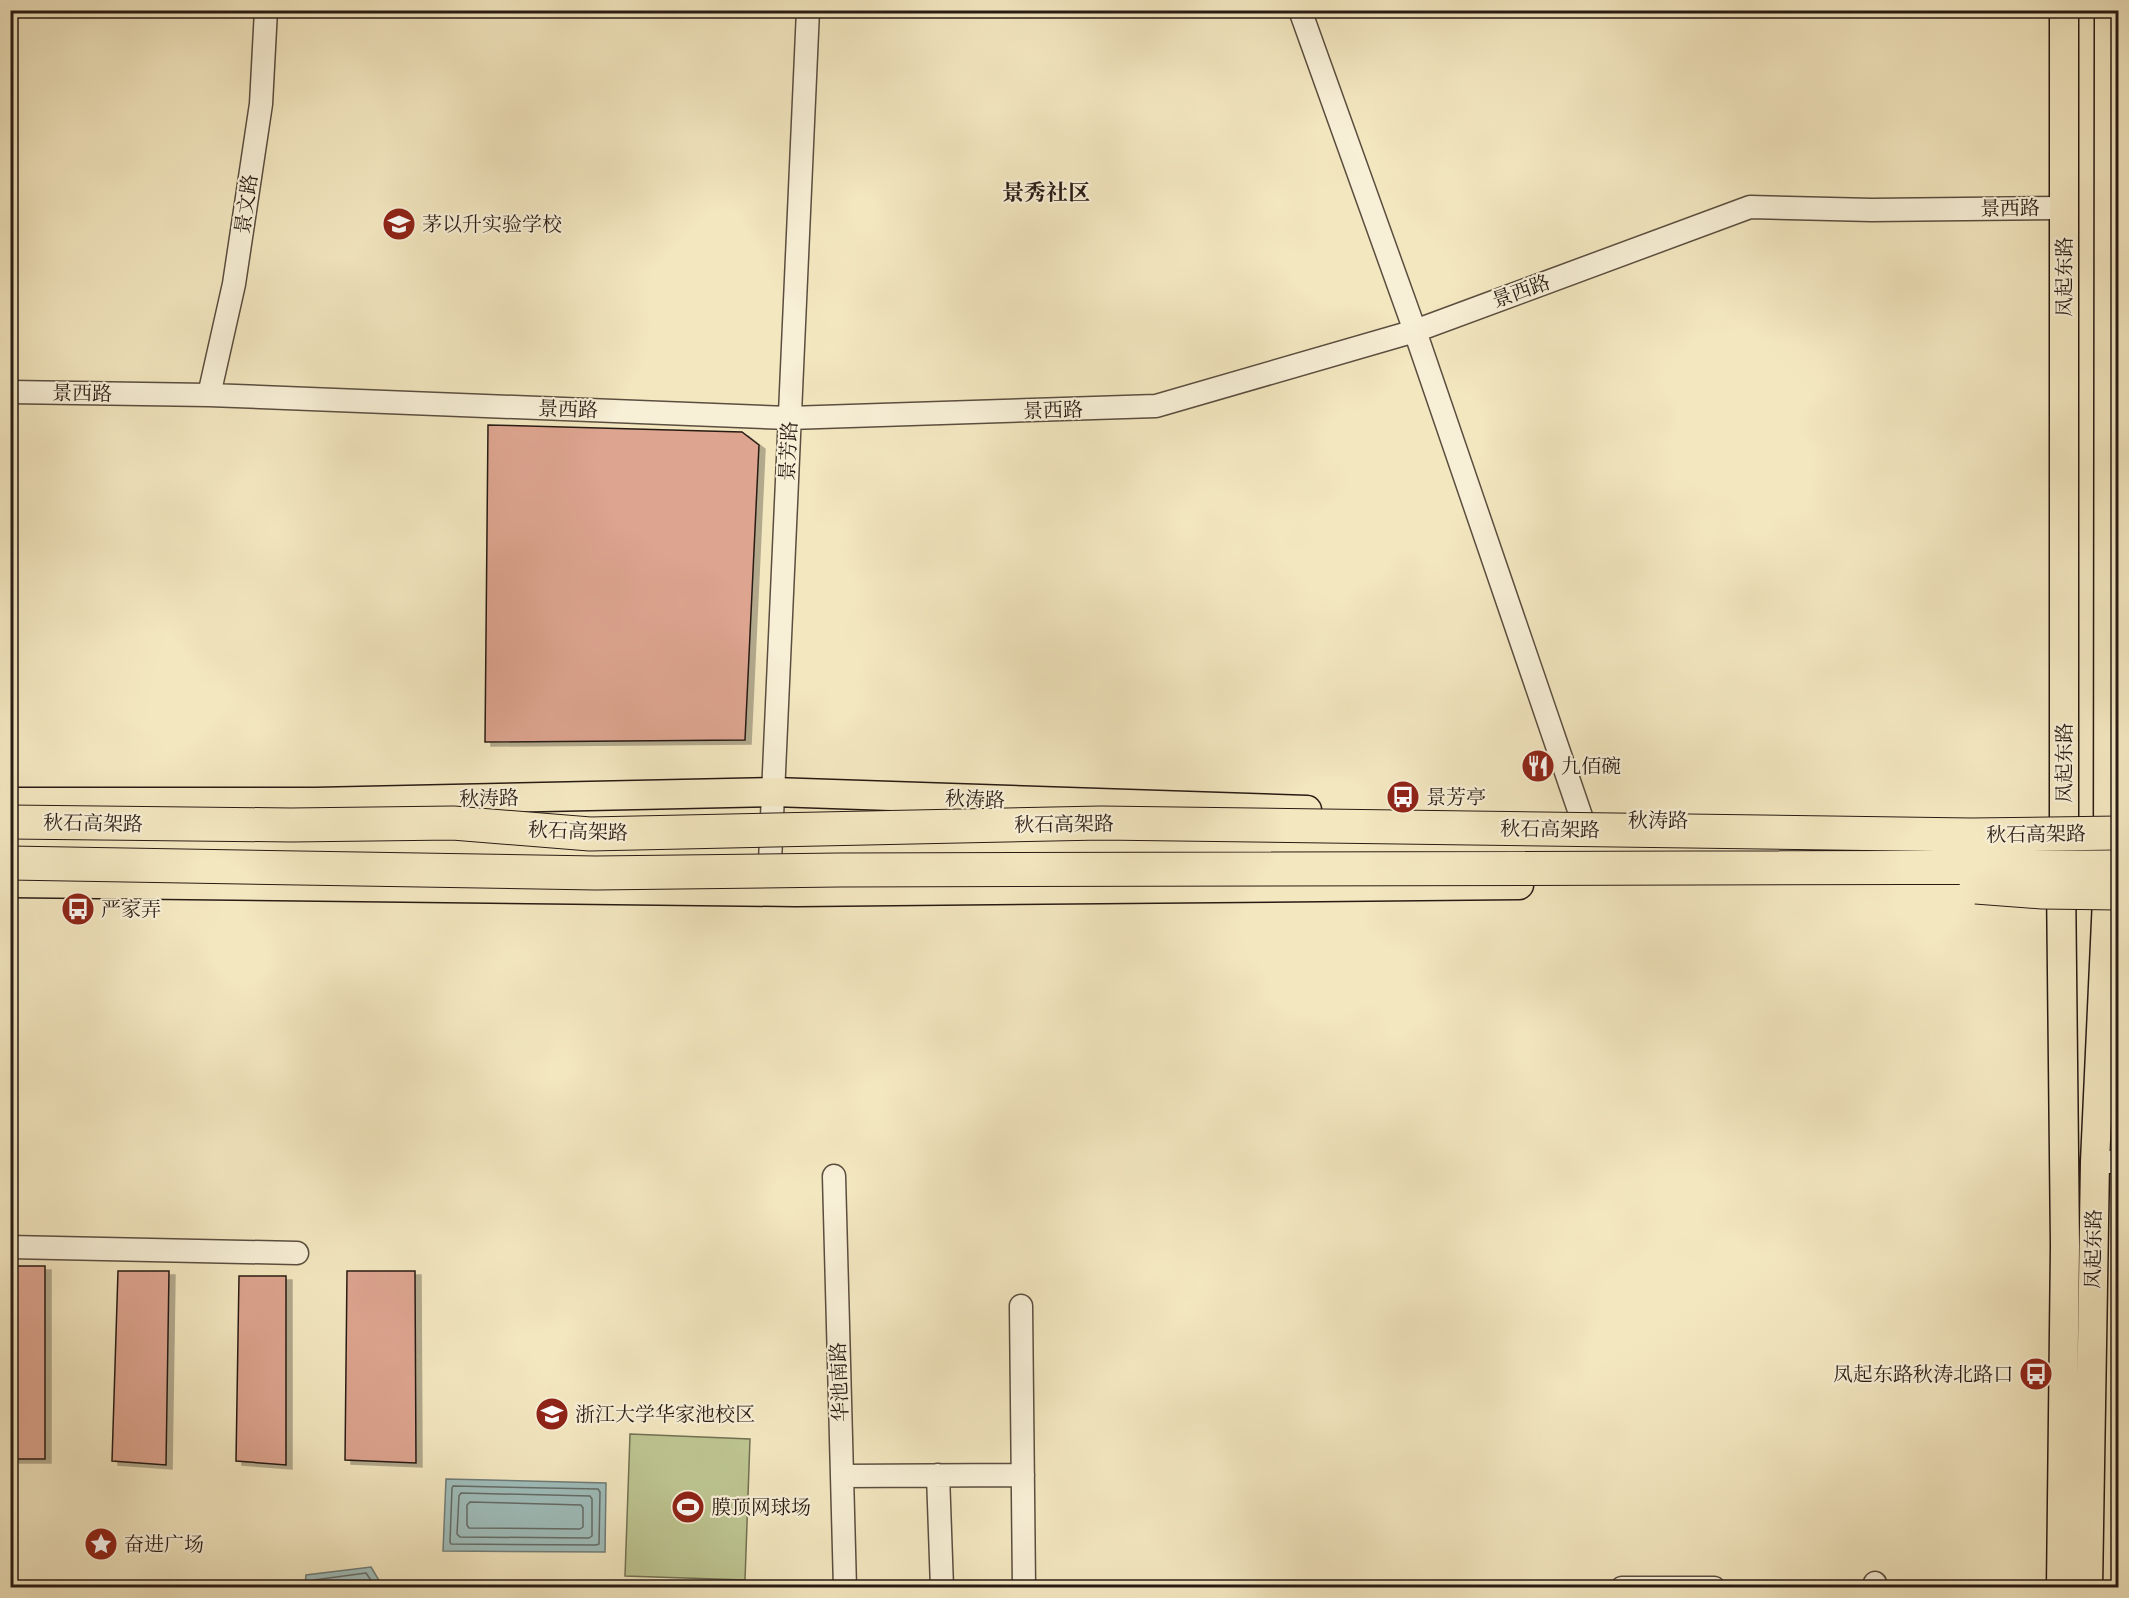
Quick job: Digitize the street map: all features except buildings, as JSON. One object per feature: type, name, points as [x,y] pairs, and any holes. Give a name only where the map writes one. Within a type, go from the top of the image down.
[{"type":"highway","name":"秋石高架路","points":[[10,822],[291,825],[453,823],[590,834],[1101,823],[1971,835],[2115,825]]},
{"type":"highway","name":"秋石高架路","points":[[10,863],[596,873],[874,870],[1729,869],[2116,879]]},
{"type":"highway","points":[[10,883],[156,865]]},
{"type":"main road","name":"凤起东路","points":[[2061,1587],[2065,1246],[2061,879],[2064,823],[2064,10]]},
{"type":"main road","name":"凤起东路","points":[[2088,1587],[2107,1162],[2116,879],[2109,10]]},
{"type":"main road","name":"秋涛路","points":[[10,802],[327,801],[772,792],[1582,819],[2115,825]]},
{"type":"main road","points":[[10,883],[769,891],[2116,879]]},
{"type":"street","name":"景文路","points":[[209,395],[234,284],[261,104],[266,10]]},
{"type":"street","name":"景芳路","points":[[769,891],[808,10]]},
{"type":"street","points":[[1300,10],[1415,331],[1582,819]]},
{"type":"street","name":"景西路","points":[[10,392],[209,395],[789,418],[1156,406],[1415,331],[1750,207],[1872,210],[2064,208]]},
{"type":"street","name":"华池南路","points":[[834,1176],[845,1587]]},
{"type":"street","points":[[10,1247],[297,1253]]},
{"type":"street","points":[[1021,1306],[1024,1587]]},
{"type":"street","points":[[842,1476],[1023,1474]]},
{"type":"street","points":[[938,1475],[942,1587]]},
{"type":"street","points":[[1622,1587],[1714,1587]]},
{"type":"green space","name":"膜顶网球场","points":[[630,1434],[750,1439],[745,1580],[625,1576]]},
{"type":"water","points":[[446,1479],[606,1483],[605,1552],[443,1551]]},
{"type":"water","points":[[371,1567],[383,1587],[305,1587],[306,1575]]},
{"type":"place","name":"茅以升实验学校","points":[[399,224]]},
{"type":"place","name":"九佰碗","points":[[1538,766]]},
{"type":"place","name":"景芳亭","points":[[1403,797]]},
{"type":"place","name":"严家弄","points":[[78,909]]},
{"type":"place","name":"凤起东路秋涛北路口","points":[[2036,1374]]},
{"type":"place","name":"浙江大学华家池校区","points":[[552,1414]]},
{"type":"place","name":"膜顶网球场","points":[[688,1507]]},
{"type":"place","name":"奋进广场","points":[[101,1544]]},
{"type":"district","name":"景秀社区","points":[[1046,192]]}]
